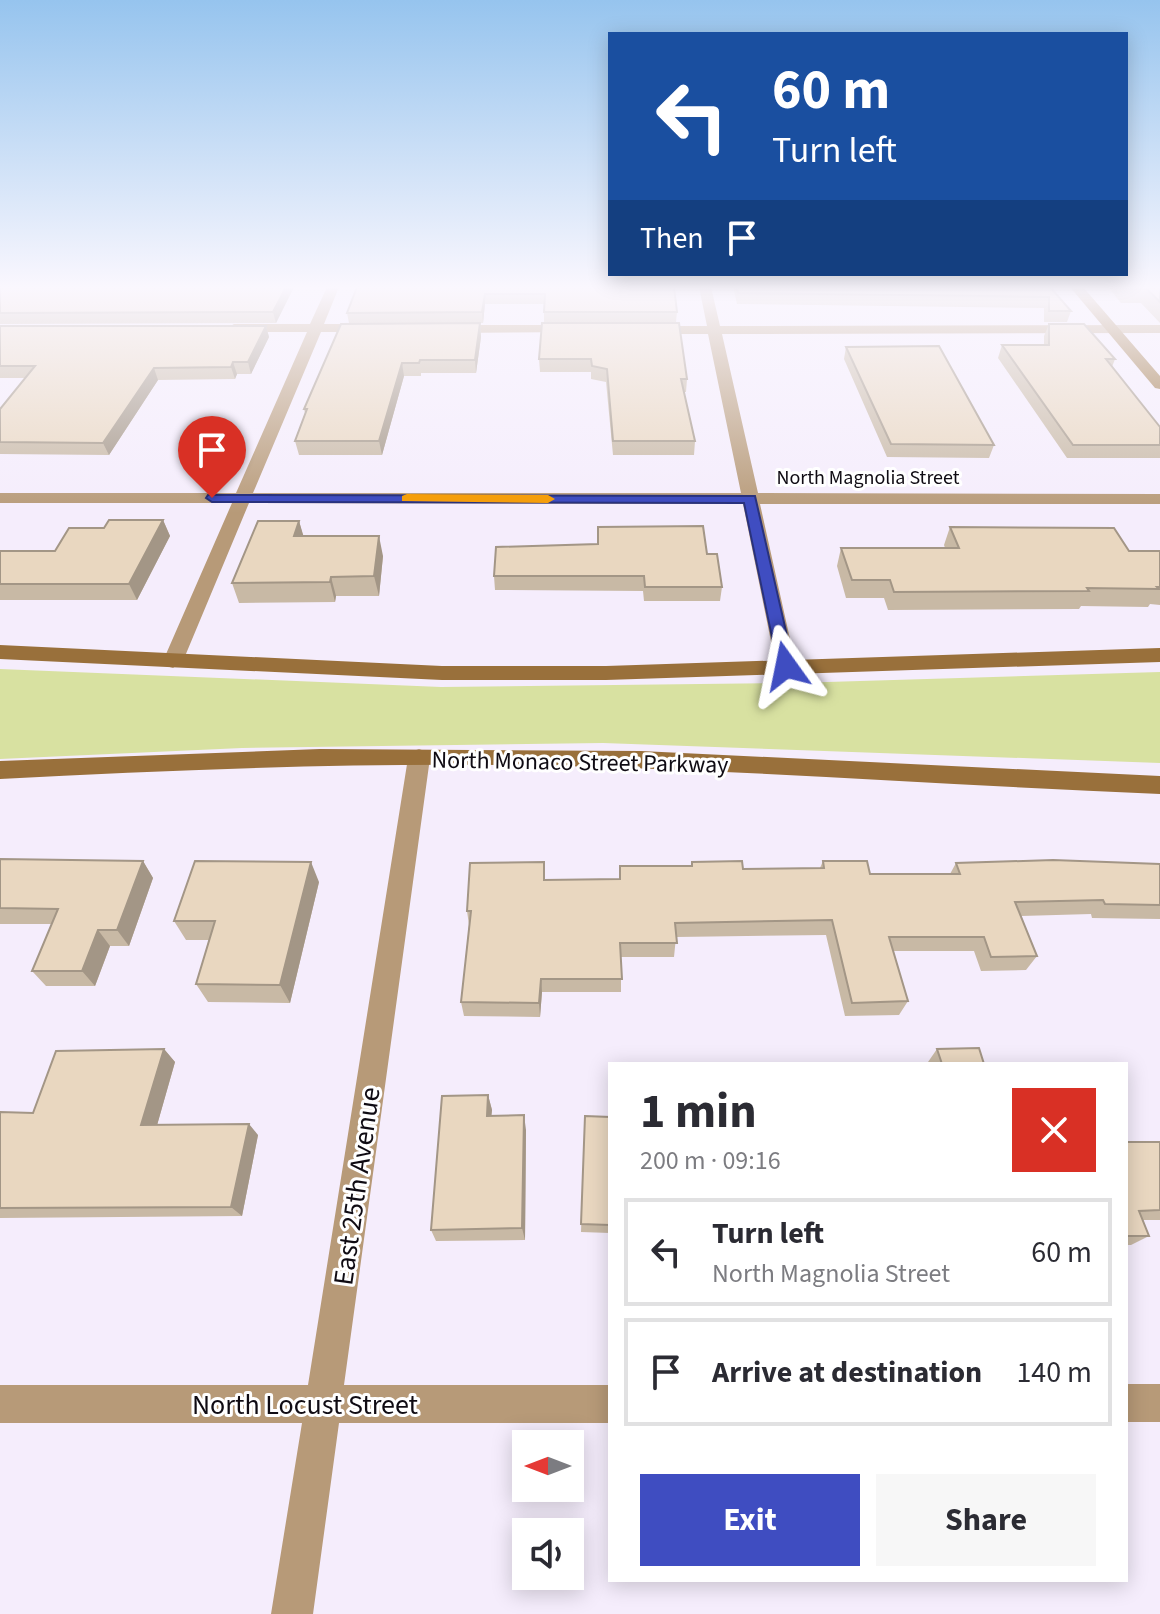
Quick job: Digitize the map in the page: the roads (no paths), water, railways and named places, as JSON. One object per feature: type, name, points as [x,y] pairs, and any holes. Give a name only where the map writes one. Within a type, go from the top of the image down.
[{"type":"main road","points":[[1141,362],[1160,385]]},
{"type":"main road","points":[[0,652],[442,673],[606,673],[1160,655]]},
{"type":"main road","name":"North Monaco Street Parkway","points":[[0,770],[137,763],[419,758],[638,760],[1160,785]]},
{"type":"street","points":[[173,661],[301,362]]},
{"type":"street","points":[[721,362],[786,666]]},
{"type":"street","name":"North Magnolia Street","points":[[0,498],[1160,499]]},
{"type":"street","name":"East 25th Avenue","points":[[292,1614],[419,758]]},
{"type":"street","points":[[1128,1403],[1160,1403]]},
{"type":"street","name":"North Locust Street","points":[[0,1404],[608,1404]]}]
